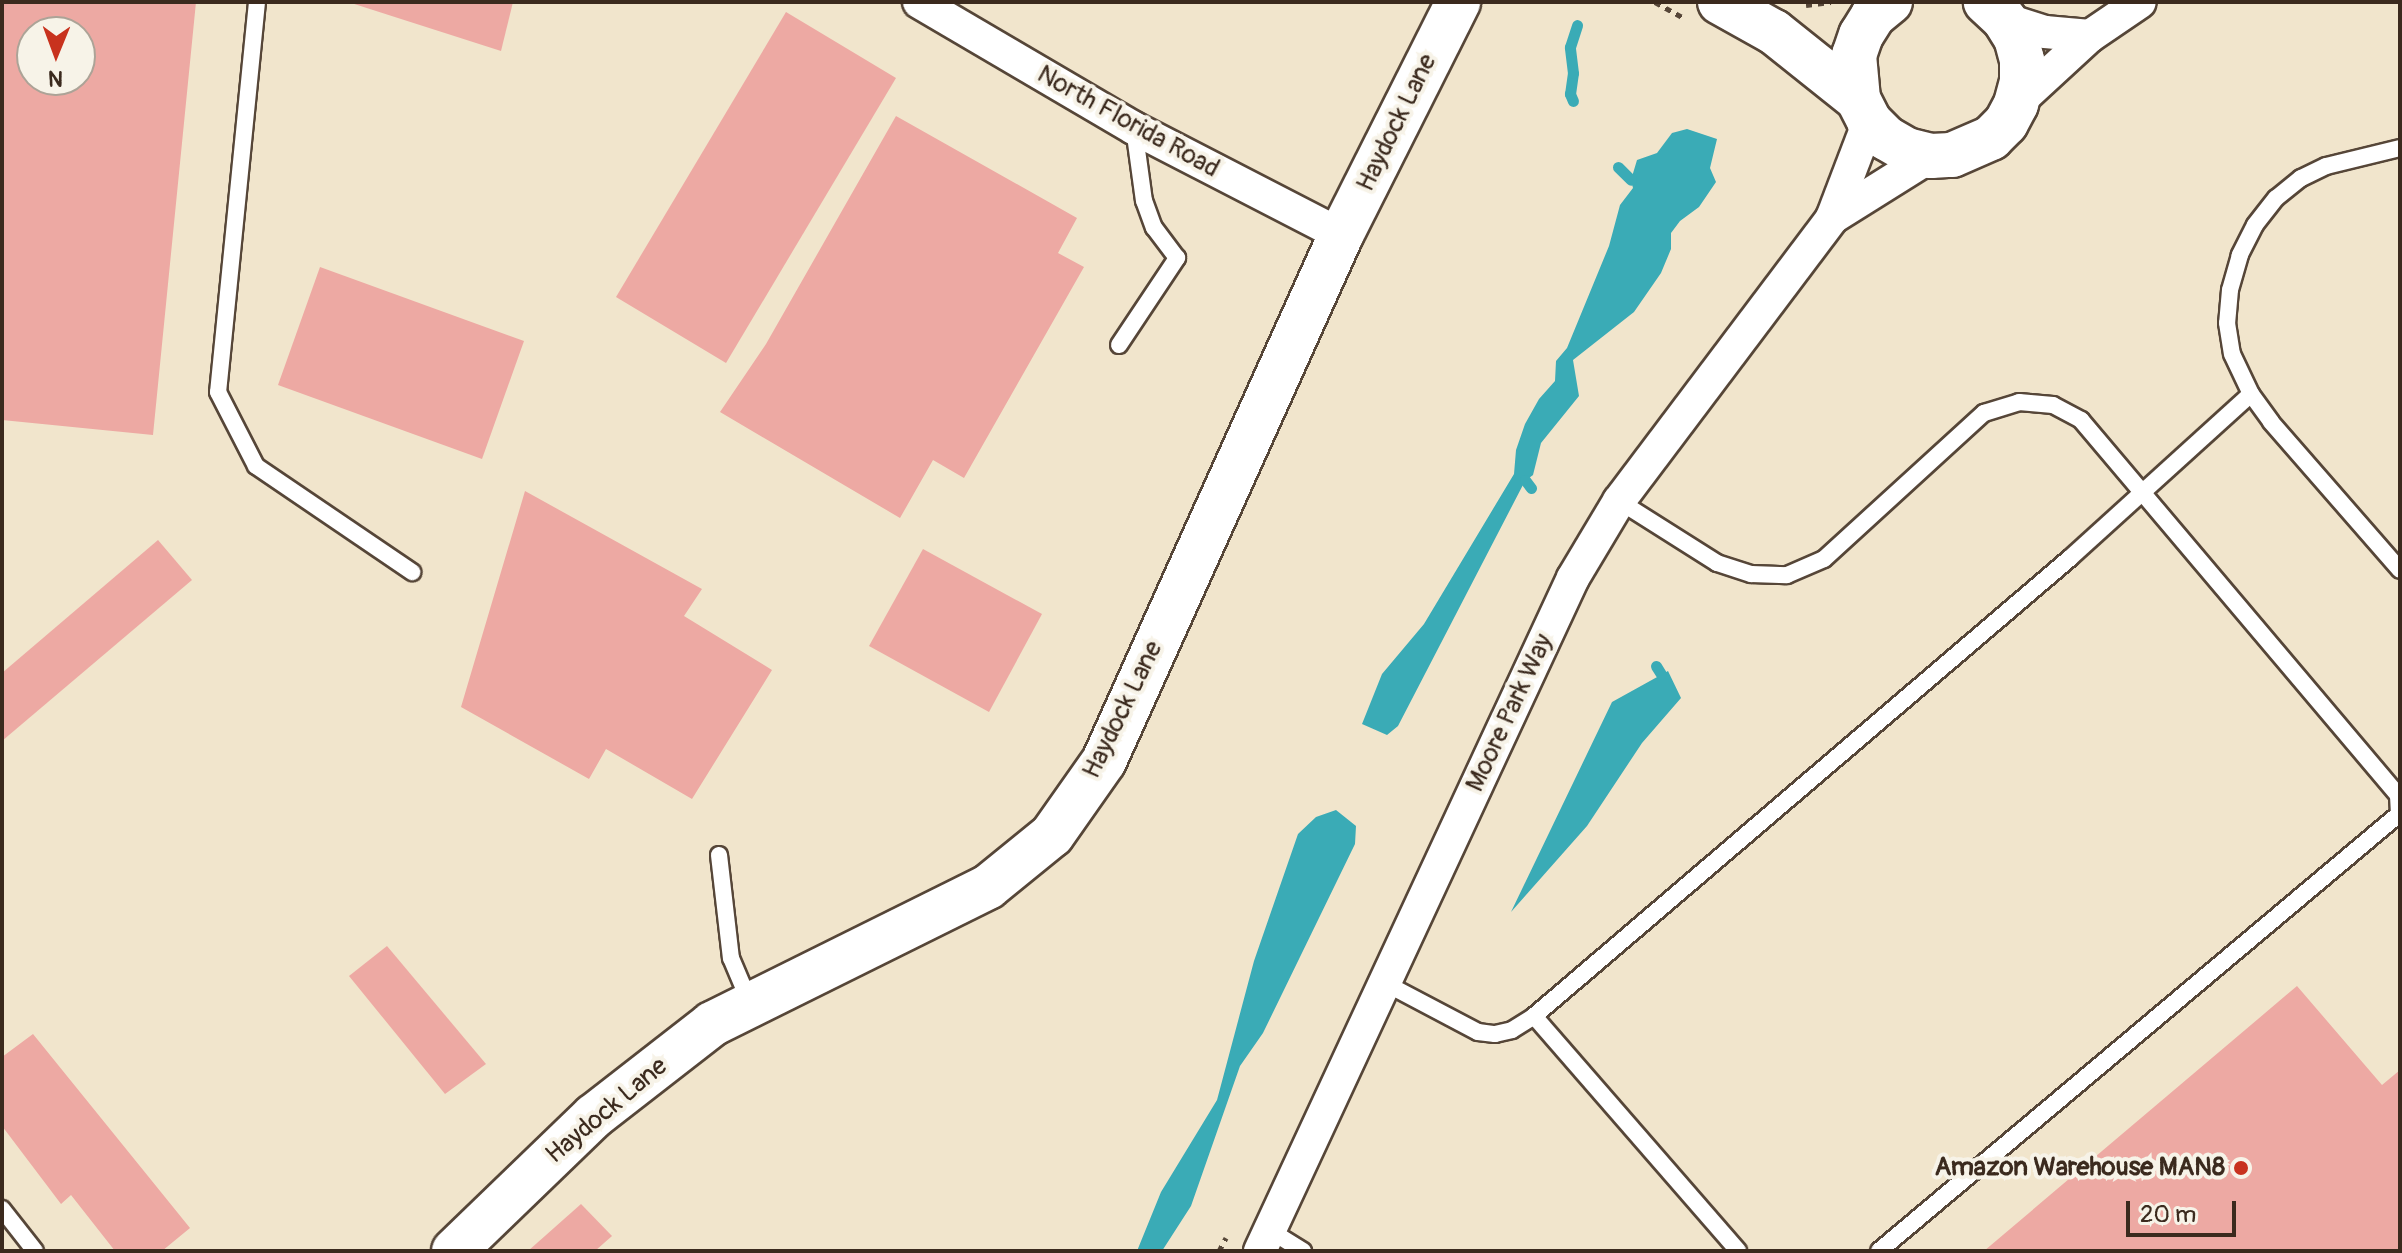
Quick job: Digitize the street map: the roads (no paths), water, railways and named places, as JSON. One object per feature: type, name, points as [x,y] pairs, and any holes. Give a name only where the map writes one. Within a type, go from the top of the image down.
[{"type":"street","name":"North Florida Road","points":[[919,2],[1134,128],[1341,235]]},
{"type":"street","name":"Haydock Lane","points":[[454,1251],[594,1116],[712,1024],[988,887],[1052,835],[1104,761],[1341,235],[1458,2]]},
{"type":"street","points":[[1720,2],[1784,17],[1876,14]]},
{"type":"street","points":[[2016,104],[2090,36],[2140,2]]},
{"type":"street","points":[[1784,17],[1886,138],[1907,150],[1931,156],[1952,155],[1991,138],[2006,123],[2016,104],[2022,82],[2022,60],[2016,38],[1995,10]]},
{"type":"street","points":[[1995,10],[2045,32],[2090,36]]},
{"type":"street","points":[[1863,110],[1853,78],[1854,55],[1876,14]]},
{"type":"street","name":"Moore Park Way","points":[[1266,1241],[1383,982],[1573,578],[1619,501],[1832,218],[1863,110]]},
{"type":"street","name":"Moore Park Way","points":[[1832,218],[1931,156]]},
{"type":"lane","points":[[257,2],[218,392],[256,466],[412,572]]},
{"type":"lane","points":[[1119,345],[1177,258],[1154,228],[1144,201],[1134,128]]},
{"type":"lane","points":[[2400,148],[2326,166],[2301,178],[2276,198],[2255,225],[2237,267],[2227,323],[2232,354],[2251,394],[2271,422],[2400,570]]},
{"type":"lane","points":[[1383,982],[1478,1032],[1495,1034],[1512,1030],[1534,1016],[2070,558],[2140,491],[2251,394]]},
{"type":"lane","points":[[1619,501],[1717,563],[1751,574],[1787,575],[1824,559],[1984,413],[2019,402],[2053,405],[2081,420],[2398,795],[2399,814],[1879,1251]]},
{"type":"lane","points":[[719,855],[731,958],[750,1005]]},
{"type":"lane","points":[[1534,1016],[1738,1251]]},
{"type":"lane","points":[[2,1209],[35,1251]]},
{"type":"lane","points":[[1266,1241],[1303,1251]]},
{"type":"water","points":[[1687,129],[1717,139],[1710,168],[1716,182],[1699,207],[1680,221],[1671,233],[1671,249],[1661,273],[1634,312],[1573,360],[1579,396],[1541,443],[1533,475],[1525,481],[1398,726],[1387,735],[1362,724],[1382,674],[1424,624],[1514,474],[1516,450],[1525,424],[1539,399],[1555,381],[1556,361],[1567,348],[1609,246],[1620,205],[1633,188],[1631,180],[1637,160],[1657,153],[1672,133]]},
{"type":"water","points":[[1668,671],[1681,698],[1642,743],[1587,826],[1511,912],[1612,702]]},
{"type":"water","points":[[1336,810],[1356,826],[1355,844],[1263,1033],[1240,1066],[1191,1206],[1162,1251],[1137,1251],[1161,1192],[1217,1100],[1254,961],[1298,834],[1316,817]]},
{"type":"waterway","points":[[1573,101],[1570,94],[1573,73],[1570,47],[1577,25]]},
{"type":"waterway","points":[[1618,167],[1631,180]]},
{"type":"waterway","points":[[1525,480],[1531,488]]},
{"type":"waterway","points":[[1656,666],[1661,674]]},
{"type":"place","name":"Amazon Warehouse MAN8","points":[[2241,1168]]}]
